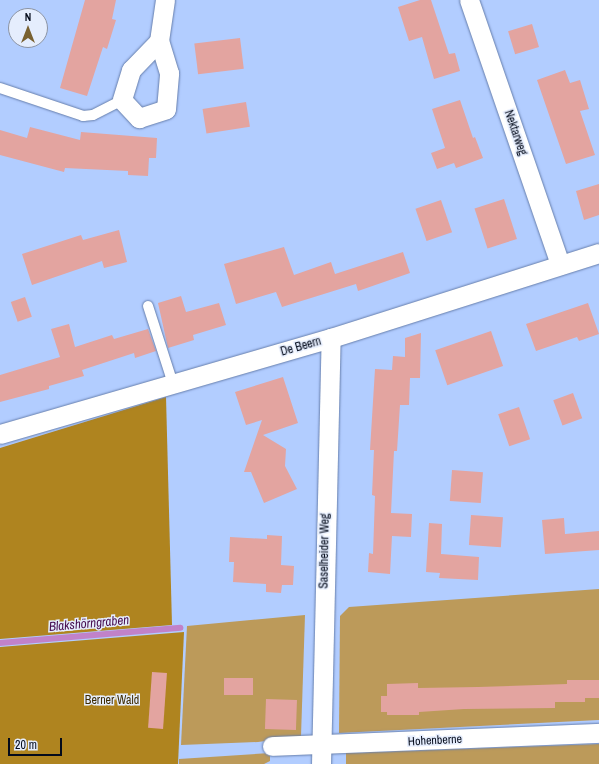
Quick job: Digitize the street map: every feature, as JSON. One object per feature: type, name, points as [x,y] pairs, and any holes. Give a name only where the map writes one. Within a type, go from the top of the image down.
[{"type":"street","points":[[159,41],[131,70],[122,100],[139,118],[166,109],[170,73],[159,41],[165,0]]},
{"type":"street","name":"Nektarweg","points":[[469,0],[560,265]]},
{"type":"street","name":"De Beern","points":[[0,434],[331,338],[599,253]]},
{"type":"street","name":"Saselheider Weg","points":[[321,755],[331,338]]},
{"type":"street","name":"Hohenberne","points":[[272,746],[321,755],[599,733]]},
{"type":"lane","points":[[0,88],[83,116],[94,115],[122,100]]},
{"type":"lane","points":[[148,306],[173,384]]},
{"type":"shaded area","points":[[599,589],[599,720],[339,733],[340,616],[349,607]]},
{"type":"shaded area","points":[[305,615],[301,736],[258,742],[181,745],[187,626]]},
{"type":"shaded area","points":[[599,744],[599,764],[346,764],[346,753]]},
{"type":"shaded area","points":[[270,753],[270,761],[264,764],[179,764],[179,759]]},
{"type":"green space","points":[[166,397],[172,625],[0,639],[0,448]]},
{"type":"green space","name":"Berner Wald","points":[[184,632],[178,764],[0,764],[0,647]]},
{"type":"building","points":[[85,0],[116,0],[112,19],[116,20],[107,49],[103,47],[87,96],[60,88]]},
{"type":"building","points":[[420,0],[431,0],[449,54],[455,53],[460,71],[434,79],[422,37],[409,41],[398,7]]},
{"type":"building","points":[[532,24],[539,47],[515,54],[508,31]]},
{"type":"building","points":[[240,38],[244,69],[198,74],[194,44]]},
{"type":"building","points":[[565,70],[570,83],[580,80],[589,109],[580,111],[595,155],[566,164],[537,80]]},
{"type":"building","points":[[460,100],[473,138],[475,137],[483,158],[456,168],[454,163],[437,169],[431,153],[445,148],[432,109]]},
{"type":"building","points":[[246,102],[250,127],[206,134],[203,109]]},
{"type":"building","points":[[30,127],[80,140],[81,132],[157,138],[156,158],[149,158],[148,176],[128,175],[128,171],[65,168],[64,172],[0,155],[0,130],[27,138]]},
{"type":"building","points":[[599,184],[599,215],[584,220],[576,191]]},
{"type":"building","points":[[504,199],[517,239],[487,249],[475,209]]},
{"type":"building","points":[[441,200],[452,232],[427,241],[415,209]]},
{"type":"building","points":[[119,230],[127,262],[104,268],[102,261],[32,285],[22,254],[81,235],[83,240]]},
{"type":"building","points":[[284,247],[294,275],[331,262],[335,274],[403,252],[410,273],[358,291],[356,284],[282,307],[276,292],[236,304],[224,264]]},
{"type":"building","points":[[181,296],[186,312],[219,303],[226,325],[193,335],[194,340],[168,348],[158,303]]},
{"type":"building","points":[[25,297],[32,317],[18,322],[11,302]]},
{"type":"building","points":[[588,303],[599,334],[579,341],[577,337],[536,351],[526,324]]},
{"type":"building","points":[[69,324],[75,347],[112,335],[114,339],[148,329],[156,351],[135,358],[134,353],[82,370],[84,376],[49,386],[49,389],[0,402],[0,375],[60,357],[51,329]]},
{"type":"building","points":[[491,331],[503,366],[447,385],[435,350]]},
{"type":"building","points":[[421,333],[420,378],[410,378],[409,405],[400,405],[397,451],[394,451],[391,513],[412,514],[411,537],[392,536],[390,574],[368,572],[369,553],[373,554],[375,496],[372,495],[374,450],[370,450],[375,369],[392,370],[393,356],[405,357],[405,338]]},
{"type":"building","points":[[283,377],[298,423],[263,435],[286,449],[285,466],[297,489],[264,503],[251,472],[244,472],[262,420],[246,425],[235,392]]},
{"type":"building","points":[[573,393],[582,418],[563,426],[553,400]]},
{"type":"building","points":[[519,407],[530,439],[509,446],[498,414]]},
{"type":"building","points":[[452,470],[483,472],[481,503],[450,501]]},
{"type":"building","points":[[471,515],[503,517],[501,547],[469,545]]},
{"type":"building","points":[[564,518],[565,534],[599,531],[599,550],[545,554],[542,520]]},
{"type":"building","points":[[429,523],[442,524],[441,554],[479,557],[478,580],[439,578],[440,573],[426,572]]},
{"type":"building","points":[[267,535],[282,536],[281,565],[294,566],[293,585],[282,585],[281,593],[266,592],[266,584],[233,582],[234,562],[229,562],[230,537],[267,539]]},
{"type":"building","points":[[152,672],[167,673],[163,729],[148,728]]},
{"type":"building","points":[[224,678],[253,678],[253,695],[224,695]]},
{"type":"building","points":[[567,680],[599,680],[599,698],[585,698],[585,702],[555,702],[555,708],[464,709],[419,712],[419,715],[387,715],[387,712],[381,712],[381,696],[387,696],[387,684],[418,683],[418,688],[478,687],[567,684]]},
{"type":"building","points":[[266,699],[297,700],[296,730],[265,729]]},
{"type":"waterway","name":"Blakshörngraben","points":[[0,643],[180,628]]}]
